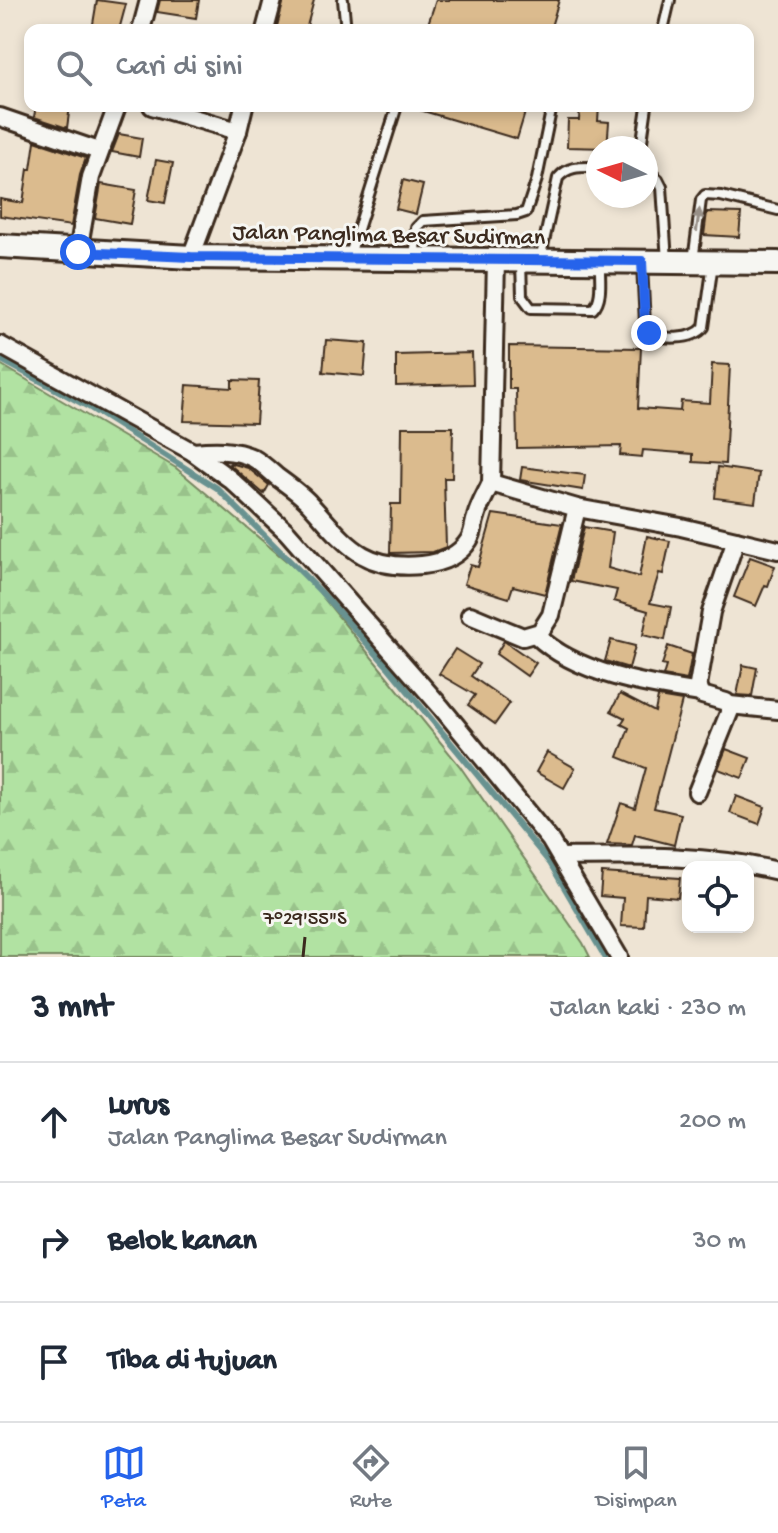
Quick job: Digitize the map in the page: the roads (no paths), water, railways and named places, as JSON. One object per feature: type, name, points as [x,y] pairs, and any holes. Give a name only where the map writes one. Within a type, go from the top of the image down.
[{"type":"main road","name":"Jalan Panglima Besar Sudirman","points":[[0,246],[191,257],[778,263]]},
{"type":"street","points":[[143,24],[149,0]]},
{"type":"street","points":[[267,24],[273,0]]},
{"type":"street","points":[[78,252],[91,177],[115,112]]},
{"type":"street","points":[[173,112],[238,131]]},
{"type":"street","points":[[191,257],[243,112]]},
{"type":"street","points":[[0,117],[99,151]]},
{"type":"street","points":[[193,452],[213,450],[240,453],[256,460],[309,503],[353,552],[382,562],[411,566],[439,563],[455,555],[468,542],[474,530],[476,516],[491,483],[496,260]]},
{"type":"street","points":[[0,345],[193,452],[230,479],[287,532],[441,707],[562,857],[619,957]]},
{"type":"street","points":[[491,483],[577,508],[681,527],[778,550]]},
{"type":"street","points":[[470,615],[523,637],[536,635],[544,628],[551,615],[577,508]]},
{"type":"street","points":[[701,693],[698,685],[711,612],[736,540]]},
{"type":"street","points":[[536,635],[564,656],[590,668],[701,693],[730,705],[778,710]]},
{"type":"street","points":[[697,792],[730,705]]},
{"type":"street","points":[[562,857],[696,858],[746,863],[778,871]]},
{"type":"lane","points":[[343,0],[345,24]]},
{"type":"lane","points":[[664,24],[670,0]]},
{"type":"lane","points":[[349,259],[395,112]]},
{"type":"lane","points":[[415,260],[416,228],[423,221],[526,212],[537,179],[551,112]]},
{"type":"lane","points":[[643,136],[646,112]]},
{"type":"lane","points":[[586,167],[566,170],[558,178],[530,260],[522,296],[531,308],[593,309],[598,304],[600,261]]},
{"type":"lane","points":[[658,179],[662,187],[667,262]]},
{"type":"lane","points":[[642,261],[645,327],[649,333],[659,337],[692,336],[703,330],[703,196],[721,196],[778,210]]},
{"type":"waterway","points":[[0,359],[87,406],[217,488],[321,592],[389,668],[550,863],[605,957]]}]
